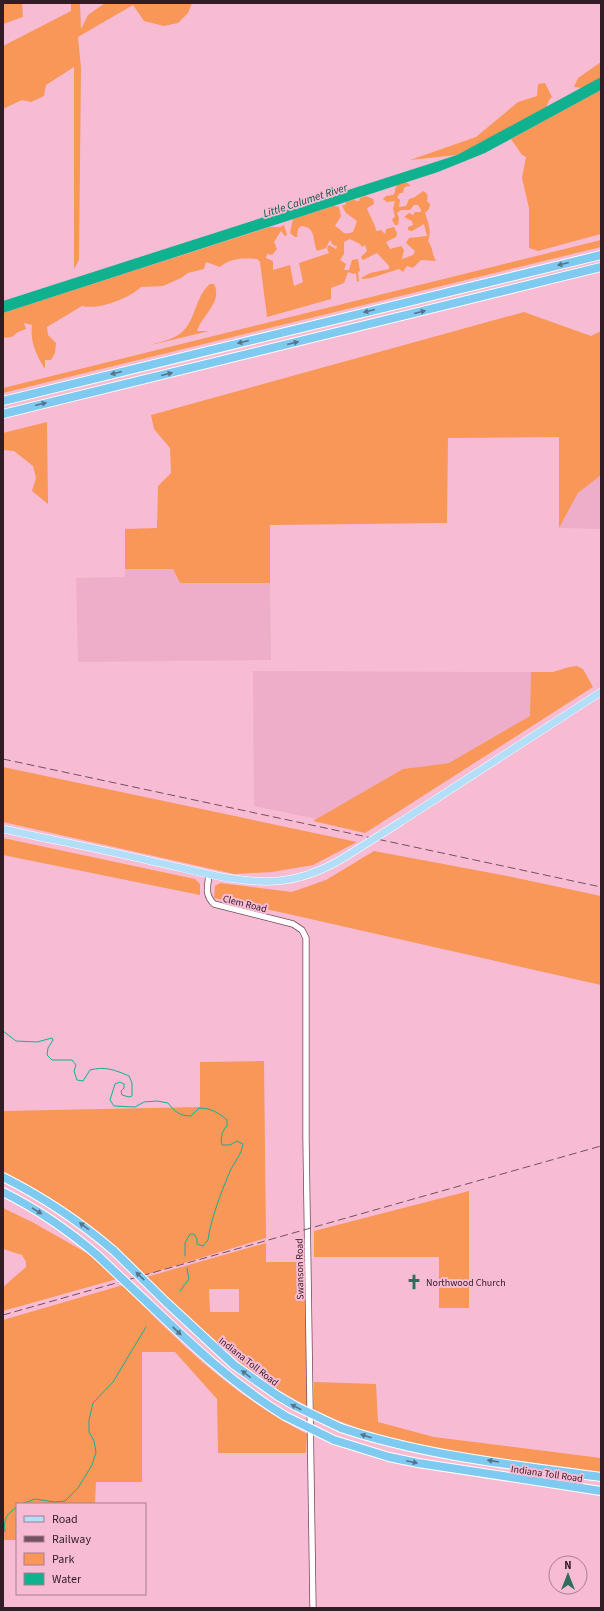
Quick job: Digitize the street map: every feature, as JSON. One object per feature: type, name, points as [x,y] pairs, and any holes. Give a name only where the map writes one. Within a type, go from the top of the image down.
[{"type":"highway","points":[[3,401],[601,255]]},
{"type":"highway","points":[[3,414],[601,267]]},
{"type":"highway","name":"Indiana Toll Road","points":[[3,1177],[26,1188],[70,1216],[114,1251],[234,1365],[297,1408],[341,1428],[371,1438],[420,1450],[601,1477]]},
{"type":"highway","name":"Indiana Toll Road","points":[[3,1192],[42,1213],[66,1229],[97,1255],[228,1377],[260,1401],[284,1416],[334,1440],[383,1455],[418,1463],[601,1491]]},
{"type":"main road","points":[[3,829],[243,880],[283,880],[297,878],[320,871],[345,857],[601,692]]},
{"type":"street","name":"Clem Road","points":[[210,874],[207,894],[208,899],[214,904],[290,923],[302,930]]},
{"type":"street","name":"Swanson Road","points":[[302,930],[306,941],[306,1139],[313,1608]]},
{"type":"shaded area","points":[[599,475],[601,475],[601,529],[559,528],[578,493]]},
{"type":"shaded area","points":[[125,569],[173,569],[180,583],[270,583],[271,660],[78,662],[76,578],[125,577]]},
{"type":"shaded area","points":[[253,671],[531,672],[530,716],[449,763],[403,769],[317,819],[254,806]]},
{"type":"green space","points":[[3,3],[22,3],[23,17],[3,24]]},
{"type":"green space","points":[[71,3],[80,3],[81,29],[88,15],[105,3],[192,3],[188,13],[178,23],[164,26],[144,21],[133,5],[78,37],[81,68],[79,260],[74,269],[74,67],[46,85],[44,96],[31,102],[22,100],[3,109],[3,46],[71,11]]},
{"type":"green space","points":[[601,62],[601,77],[582,88],[574,87],[578,78]]},
{"type":"green space","points":[[545,83],[552,97],[546,108],[457,155],[410,160],[476,137],[518,102],[537,96],[538,84]]},
{"type":"green space","points":[[601,90],[601,234],[538,251],[529,248],[529,208],[522,178],[526,157],[522,155],[511,139]]},
{"type":"green space","points":[[401,178],[411,186],[404,188],[403,193],[400,193],[397,197],[400,200],[399,207],[406,206],[409,199],[415,197],[423,191],[427,195],[427,201],[430,204],[429,209],[425,213],[430,230],[428,241],[436,261],[421,260],[413,268],[407,266],[403,272],[399,269],[363,279],[361,278],[370,273],[389,269],[389,266],[377,253],[363,260],[361,257],[367,251],[365,245],[362,247],[360,244],[350,239],[344,242],[344,254],[340,260],[346,264],[344,270],[349,270],[352,260],[358,259],[360,271],[358,272],[359,281],[357,282],[356,273],[353,274],[348,272],[344,283],[331,288],[331,299],[267,317],[260,262],[257,259],[233,260],[220,267],[206,262],[204,269],[188,273],[181,278],[163,286],[141,287],[129,296],[105,305],[89,307],[82,306],[47,327],[48,335],[56,343],[55,353],[51,360],[45,360],[45,369],[34,348],[32,325],[24,323],[26,329],[18,332],[12,337],[3,338],[3,313],[270,227],[280,227],[284,225],[287,235],[285,236],[281,231],[274,242],[277,249],[272,255],[267,254],[266,258],[273,261],[273,270],[290,265],[294,286],[303,282],[299,263],[329,253],[327,248],[329,245],[336,249],[337,246],[333,245],[330,240],[326,248],[317,251],[310,229],[301,226],[298,229],[297,237],[290,233],[293,219],[334,206],[339,207],[341,216],[335,226],[344,233],[353,232],[357,221],[346,213],[342,206],[346,204],[346,202],[353,200],[359,201],[360,198],[366,196],[373,199],[374,204],[367,208],[376,231],[381,230],[385,234],[386,229],[394,227],[397,233],[396,237],[386,242],[390,249],[401,246],[404,250],[402,259],[413,255],[415,251],[406,243],[409,238],[427,236],[424,224],[412,231],[408,230],[408,227],[413,225],[412,221],[404,217],[409,213],[413,215],[415,212],[421,212],[421,210],[418,205],[414,205],[410,210],[401,210],[397,213],[399,218],[398,225],[395,225],[392,220],[395,216],[393,209],[395,201],[387,202],[383,199],[386,196],[393,195]]},
{"type":"green space","points":[[601,240],[601,247],[3,393],[3,388]]},
{"type":"green space","points":[[210,284],[214,284],[216,297],[197,331],[209,331],[151,345],[175,337],[186,328],[201,295]]},
{"type":"green space","points":[[524,312],[591,336],[601,331],[601,475],[578,493],[559,528],[559,437],[448,438],[447,523],[270,525],[270,583],[180,583],[173,569],[125,569],[125,529],[157,528],[158,486],[171,473],[170,448],[154,429],[151,415]]},
{"type":"green space","points":[[47,422],[48,504],[32,491],[36,478],[33,466],[14,451],[3,450],[3,433]]},
{"type":"green space","points":[[577,666],[583,669],[593,687],[365,833],[313,821],[403,769],[449,763],[530,716],[531,672],[553,672]]},
{"type":"green space","points":[[3,767],[357,842],[313,865],[272,872],[234,874],[3,822]]},
{"type":"green space","points":[[3,838],[195,879],[200,884],[200,895],[3,855]]},
{"type":"green space","points":[[374,851],[512,877],[601,896],[601,985],[214,898],[215,886],[220,883],[292,892],[326,880]]},
{"type":"green space","points":[[264,1061],[266,1238],[145,1275],[112,1244],[78,1217],[43,1194],[3,1173],[3,1111],[200,1107],[200,1062]]},
{"type":"green space","points":[[469,1191],[469,1308],[439,1308],[439,1257],[314,1257],[314,1231]]},
{"type":"green space","points":[[3,1208],[32,1222],[94,1257],[117,1279],[3,1311],[3,1287],[26,1267],[26,1262],[22,1255],[3,1249]]},
{"type":"green space","points":[[266,1243],[266,1262],[305,1262],[307,1406],[263,1379],[222,1348],[146,1277]],"holes":[[[209,1289],[239,1289],[239,1312],[210,1312]]]},
{"type":"green space","points":[[123,1285],[187,1348],[231,1386],[280,1419],[307,1434],[306,1453],[218,1453],[217,1399],[175,1352],[142,1352],[142,1482],[96,1482],[95,1503],[16,1503],[16,1540],[3,1540],[3,1320]]},
{"type":"green space","points":[[314,1382],[376,1384],[378,1422],[434,1437],[601,1458],[601,1472],[454,1452],[382,1435],[347,1424],[314,1410]]},
{"type":"water","points":[[601,77],[601,90],[485,153],[438,172],[3,313],[3,301],[457,155]]},
{"type":"waterway","points":[[3,1031],[16,1041],[37,1042],[52,1038],[53,1040],[48,1048],[47,1055],[52,1060],[72,1060],[76,1065],[74,1071],[77,1080],[83,1081],[90,1070],[100,1068],[114,1070],[129,1076],[132,1083],[132,1096],[129,1097],[122,1095],[121,1091],[124,1088],[124,1084],[120,1082],[115,1084],[110,1100],[114,1106],[135,1107],[144,1102],[157,1101],[168,1103],[175,1111],[184,1115],[191,1116],[199,1108],[203,1108],[214,1111],[227,1120],[227,1126],[222,1135],[222,1145],[230,1145],[237,1141],[243,1144],[242,1148],[231,1169],[221,1194],[211,1223],[208,1240],[203,1246],[197,1244],[197,1239],[194,1234],[190,1234],[185,1243],[185,1256]]},
{"type":"waterway","points":[[180,1291],[189,1279],[187,1268]]},
{"type":"waterway","points":[[25,1503],[35,1499],[55,1502],[65,1501],[78,1488],[92,1465],[96,1452],[94,1441],[89,1432],[89,1420],[93,1403],[113,1382],[146,1327]]},
{"type":"waterway","points":[[3,1533],[5,1531],[6,1517],[16,1508]]},
{"type":"railway","points":[[3,759],[601,887]]},
{"type":"railway","points":[[3,1315],[601,1146]]},
{"type":"place","name":"Northwood Church","points":[[414,1282]]},
{"type":"water label","name":"Little Calumet River","points":[[305,200]]}]
